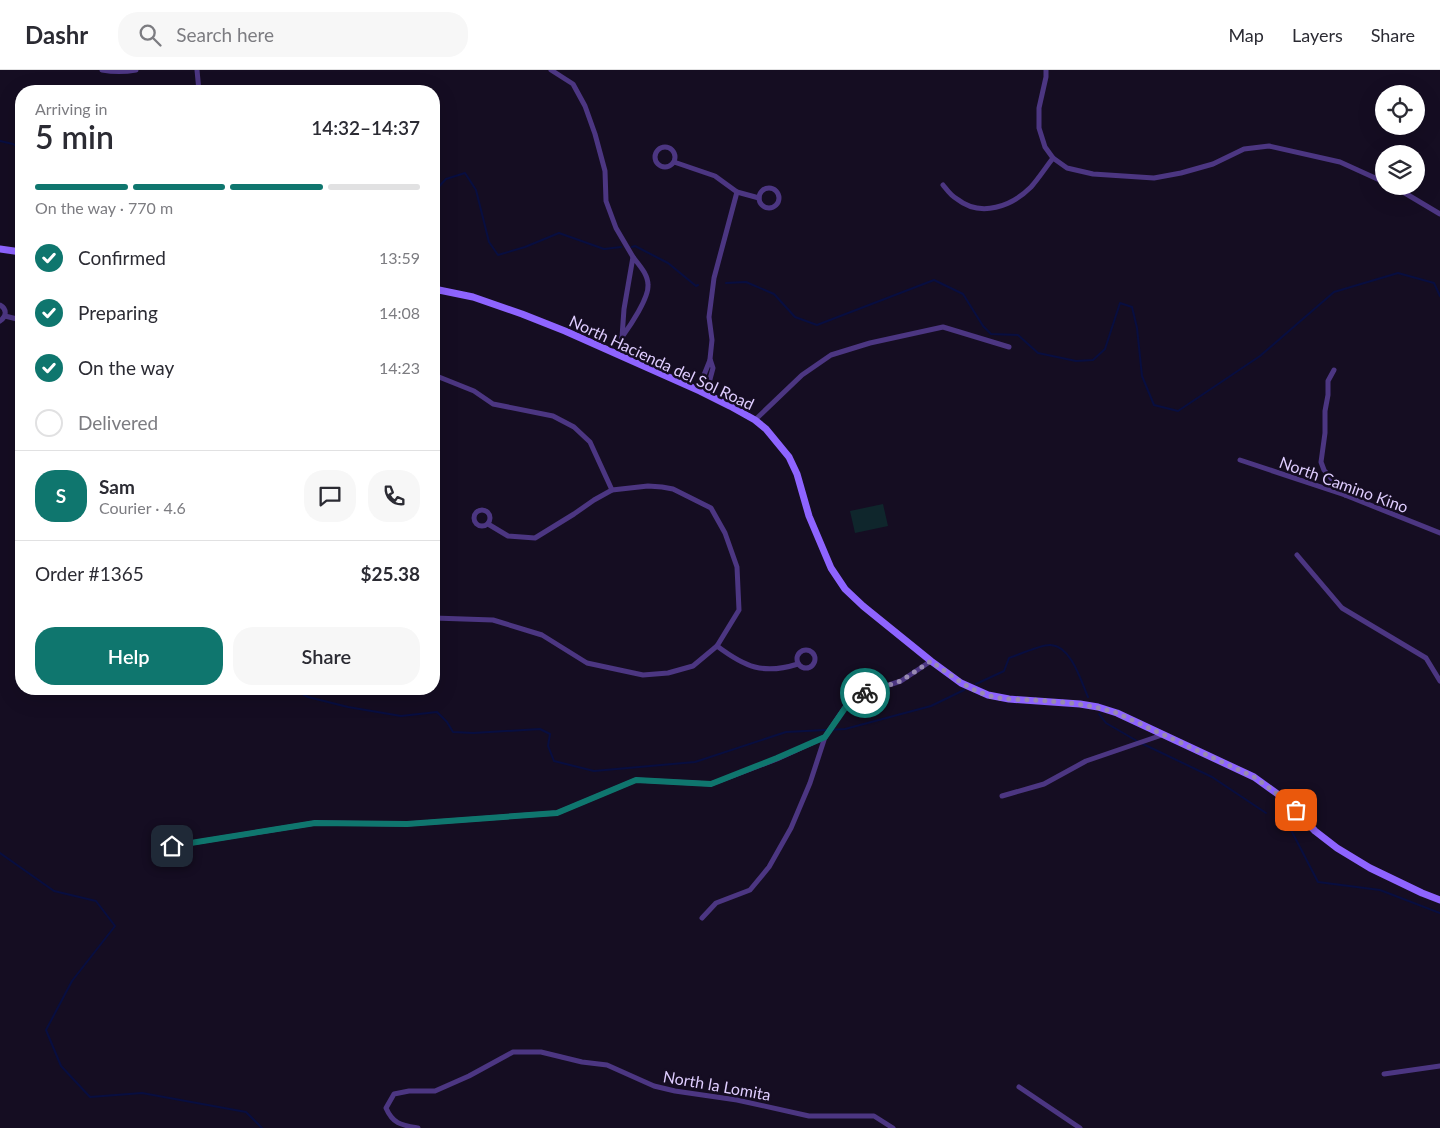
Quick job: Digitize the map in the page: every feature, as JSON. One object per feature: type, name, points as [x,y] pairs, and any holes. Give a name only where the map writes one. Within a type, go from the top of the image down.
[{"type":"street","points":[[102,70],[111,72],[136,70]]},
{"type":"street","points":[[197,70],[198,85]]},
{"type":"street","points":[[550,70],[573,84],[586,106],[605,171],[606,201],[616,228],[633,257],[644,271],[649,286],[641,307],[622,337]]},
{"type":"street","points":[[1046,70],[1039,108],[1039,128],[1045,147],[1053,158],[1067,168],[1093,174],[1154,178],[1181,174],[1213,164],[1244,149],[1269,146],[1340,162],[1375,178]]},
{"type":"street","points":[[660,148],[672,149],[675,155],[674,162],[669,166],[662,166],[657,163],[655,153],[660,148]]},
{"type":"street","points":[[943,186],[957,200],[964,204],[986,209],[998,207],[1014,201],[1032,186],[1053,158]]},
{"type":"street","points":[[674,162],[715,176],[737,192],[759,198]]},
{"type":"street","points":[[698,390],[710,359],[712,340],[710,316],[714,278],[737,192]]},
{"type":"street","points":[[1408,195],[1440,214]]},
{"type":"street","points":[[0,249],[15,251]]},
{"type":"street","points":[[617,354],[622,337],[624,309],[633,257]]},
{"type":"street","name":"North Hacienda del Sol Road","points":[[440,290],[473,297],[565,331],[698,390],[755,420],[766,429],[789,457],[797,474],[809,516],[831,568],[845,589],[931,661],[961,683],[988,695],[1009,699],[1080,704],[1117,713],[1254,777],[1286,800],[1315,831],[1336,848],[1370,868],[1440,900]]},
{"type":"street","points":[[0,305],[5,310],[5,316],[0,321]]},
{"type":"street","points":[[5,316],[15,318]]},
{"type":"street","points":[[755,420],[802,375],[831,355],[870,343],[943,327],[1009,347]]},
{"type":"street","points":[[706,394],[712,368],[710,359]]},
{"type":"street","points":[[1334,370],[1328,381],[1321,462],[1324,470],[1346,495]]},
{"type":"street","points":[[440,377],[474,391],[493,404],[553,416],[574,427],[590,442],[612,490]]},
{"type":"street","name":"North Camino Kino","points":[[1240,460],[1346,495],[1440,533]]},
{"type":"street","points":[[440,618],[493,620],[542,635],[587,663],[644,675],[668,673],[693,666],[717,646],[739,610],[738,567],[725,533],[711,508],[673,489],[662,486],[641,486],[612,490],[535,538],[508,536],[488,524]]},
{"type":"street","points":[[1297,554],[1342,608],[1426,658],[1440,682]]},
{"type":"street","points":[[717,646],[735,660],[759,669],[785,668],[798,664]]},
{"type":"street","points":[[702,918],[716,903],[750,890],[769,867],[791,828],[810,783],[825,737],[852,698],[901,681],[931,661]]},
{"type":"street","points":[[1002,796],[1044,784],[1086,761],[1162,735]]},
{"type":"street","points":[[154,849],[315,823],[407,824],[557,813],[636,780],[711,784],[825,737]]},
{"type":"street","name":"North la Lomita","points":[[418,1128],[402,1125],[391,1119],[386,1108],[394,1094],[409,1091],[435,1091],[469,1076],[512,1052],[541,1052],[582,1062],[607,1065],[654,1086],[668,1090],[737,1100],[810,1116],[874,1116],[893,1128]]},
{"type":"street","points":[[1384,1074],[1440,1066]]},
{"type":"street","points":[[1019,1087],[1080,1128]]},
{"type":"green space","points":[[883,504],[888,526],[855,533],[850,511]]},
{"type":"waterway","points":[[0,141],[15,145]]},
{"type":"waterway","points":[[440,186],[446,179],[465,173],[476,190],[489,242],[498,255],[525,247],[559,233],[604,249],[621,247]]},
{"type":"waterway","points":[[632,247],[635,246],[668,263],[696,286],[698,285]]},
{"type":"waterway","points":[[726,283],[746,282],[774,294],[795,317],[817,325],[934,280],[963,294],[983,326],[991,334],[1018,335],[1038,353],[1076,361],[1093,360],[1105,349],[1120,303],[1132,307],[1137,328],[1142,376],[1154,405],[1178,411],[1260,356],[1334,292],[1398,273],[1434,283],[1440,296]]},
{"type":"waterway","points":[[976,684],[1004,671],[1009,658],[1036,648],[1051,645],[1064,651],[1070,658],[1088,697]]},
{"type":"waterway","points":[[304,695],[348,707],[401,716],[437,712],[447,722],[453,732],[473,733],[540,729],[550,734],[548,746],[554,761],[594,771],[695,762],[786,732],[845,729],[931,706],[964,690]]},
{"type":"waterway","points":[[1099,714],[1106,723],[1137,741]]},
{"type":"waterway","points":[[1141,743],[1212,777],[1266,813]]},
{"type":"waterway","points":[[1275,818],[1290,828],[1318,882],[1380,890],[1440,913]]},
{"type":"waterway","points":[[0,853],[54,891],[96,901],[115,926],[72,981],[46,1030],[61,1066],[90,1097],[142,1093],[246,1112],[262,1128]]},
{"type":"way so far","points":[[865,693],[901,681],[931,661],[961,683],[988,695],[1009,699],[1080,704],[1117,713],[1254,777],[1270,787],[1296,810]]},
{"type":"route","points":[[172,846],[315,823],[407,824],[557,813],[636,780],[711,784],[825,737],[852,698],[865,693]]}]
